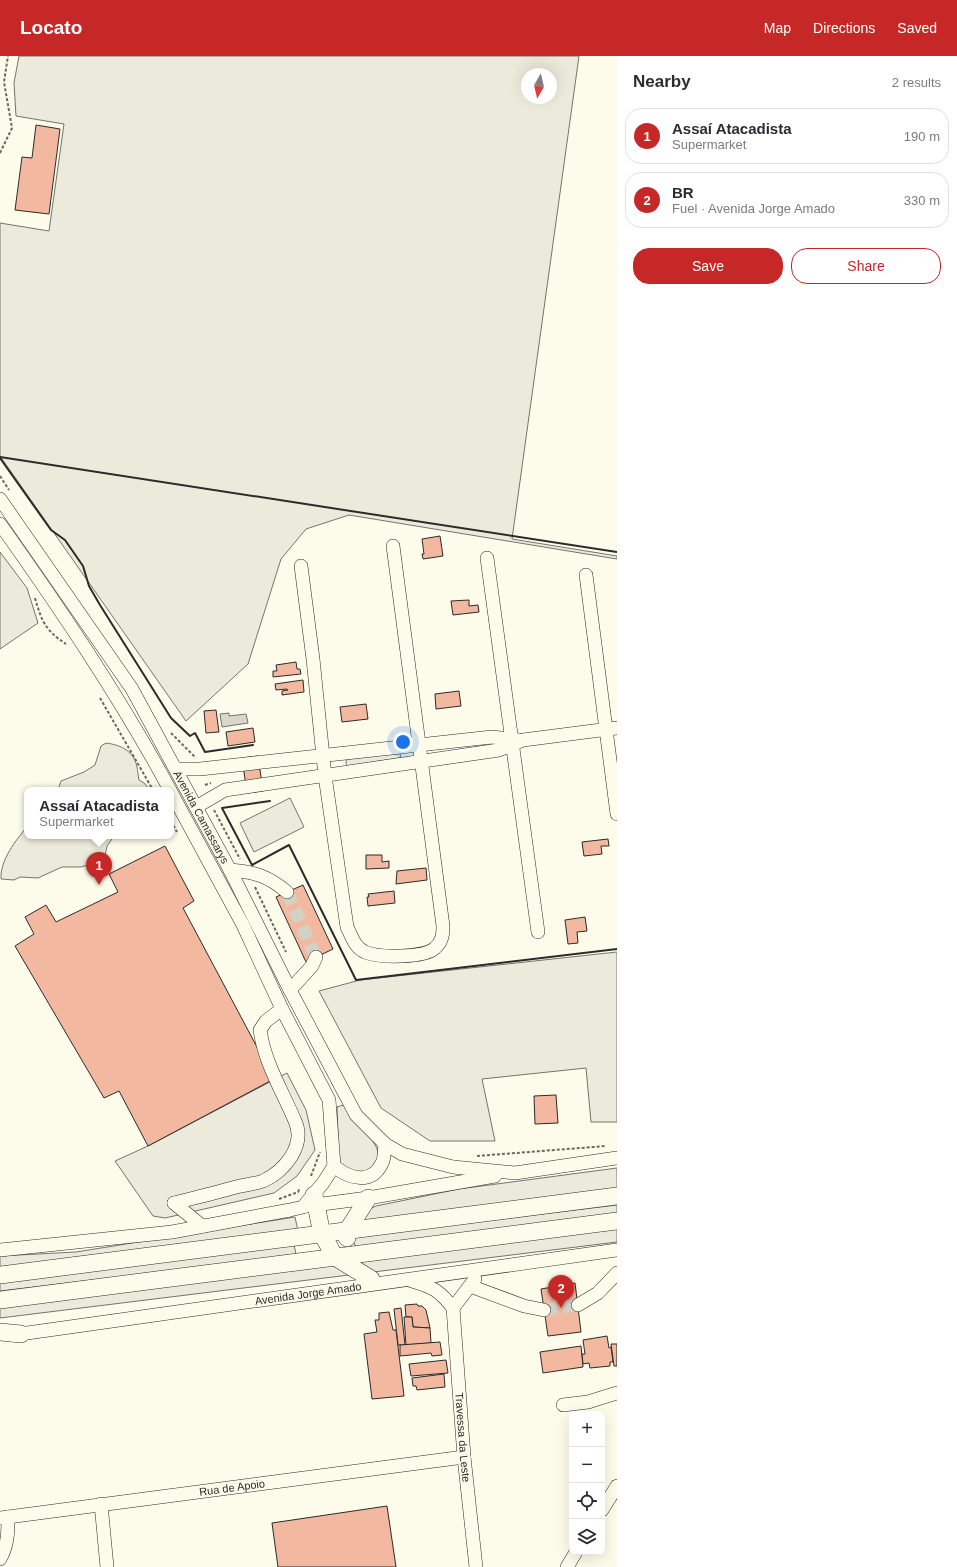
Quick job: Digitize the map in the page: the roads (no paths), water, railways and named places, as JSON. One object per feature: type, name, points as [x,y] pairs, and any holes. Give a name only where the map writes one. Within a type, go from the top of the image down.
[{"type":"main road","points":[[0,1275],[617,1196]]},
{"type":"main road","points":[[342,1256],[347,1231],[368,1198]]},
{"type":"main road","points":[[310,1202],[322,1234],[342,1256],[377,1281]]},
{"type":"main road","points":[[0,1300],[612,1223]]},
{"type":"main road","points":[[0,1332],[21,1334]]},
{"type":"street","name":"Avenida Camassarys","points":[[0,499],[132,689],[230,870],[290,990],[356,1114],[385,1144],[402,1154],[452,1167],[515,1173]]},
{"type":"street","name":"Avenida Camassarys","points":[[0,524],[118,698],[138,731],[168,787]]},
{"type":"street","points":[[301,566],[313,659],[322,755],[347,928],[355,944],[364,952],[378,956],[393,957],[429,952],[439,944],[443,936],[443,926],[393,546]]},
{"type":"street","points":[[487,558],[516,741],[538,932]]},
{"type":"street","points":[[586,575],[611,729],[617,814]]},
{"type":"street","points":[[176,769],[219,767],[492,736],[516,741],[611,729]]},
{"type":"street","points":[[196,807],[225,790],[499,750],[516,741]]},
{"type":"street","points":[[219,767],[227,772],[228,782],[225,790]]},
{"type":"street","name":"Avenida Camassarys","points":[[174,798],[243,925],[282,1009],[329,1100],[334,1166]]},
{"type":"street","points":[[230,870],[248,871],[258,874],[277,884],[287,892]]},
{"type":"street","points":[[290,990],[312,966],[316,957]]},
{"type":"street","points":[[202,1226],[174,1203],[263,1181],[285,1165],[292,1157],[299,1138],[296,1122],[279,1090],[262,1043],[260,1030],[266,1021],[282,1009]]},
{"type":"street","points":[[310,1202],[334,1166],[341,1173],[357,1178],[366,1178],[377,1172],[383,1162],[385,1144]]},
{"type":"street","points":[[0,1250],[172,1232],[310,1202],[368,1198],[515,1173],[617,1158]]},
{"type":"street","name":"Avenida Jorge Amado","points":[[0,1336],[377,1281],[409,1280],[483,1268],[617,1250]]},
{"type":"street","points":[[409,1280],[429,1286],[441,1293],[453,1308],[483,1268]]},
{"type":"street","points":[[578,1305],[598,1293],[617,1273]]},
{"type":"street","points":[[470,1286],[524,1306],[544,1310]]},
{"type":"street","name":"Travessa da Leste","points":[[453,1308],[464,1457],[476,1567]]},
{"type":"street","points":[[563,1405],[588,1402],[617,1393]]},
{"type":"street","name":"Rua de Apoio","points":[[4,1517],[464,1457]]},
{"type":"street","points":[[605,1505],[617,1486]]},
{"type":"street","points":[[101,1504],[108,1567]]},
{"type":"street","points":[[0,1559],[8,1539],[4,1517]]},
{"type":"street","points":[[567,1567],[574,1555]]},
{"type":"tunnel","points":[[287,892],[316,957]]},
{"type":"tunnel","points":[[544,1310],[578,1305]]},
{"type":"place","name":"Assaí Atacadista","points":[[99,885]]},
{"type":"place","name":"BR","points":[[561,1308]]}]
